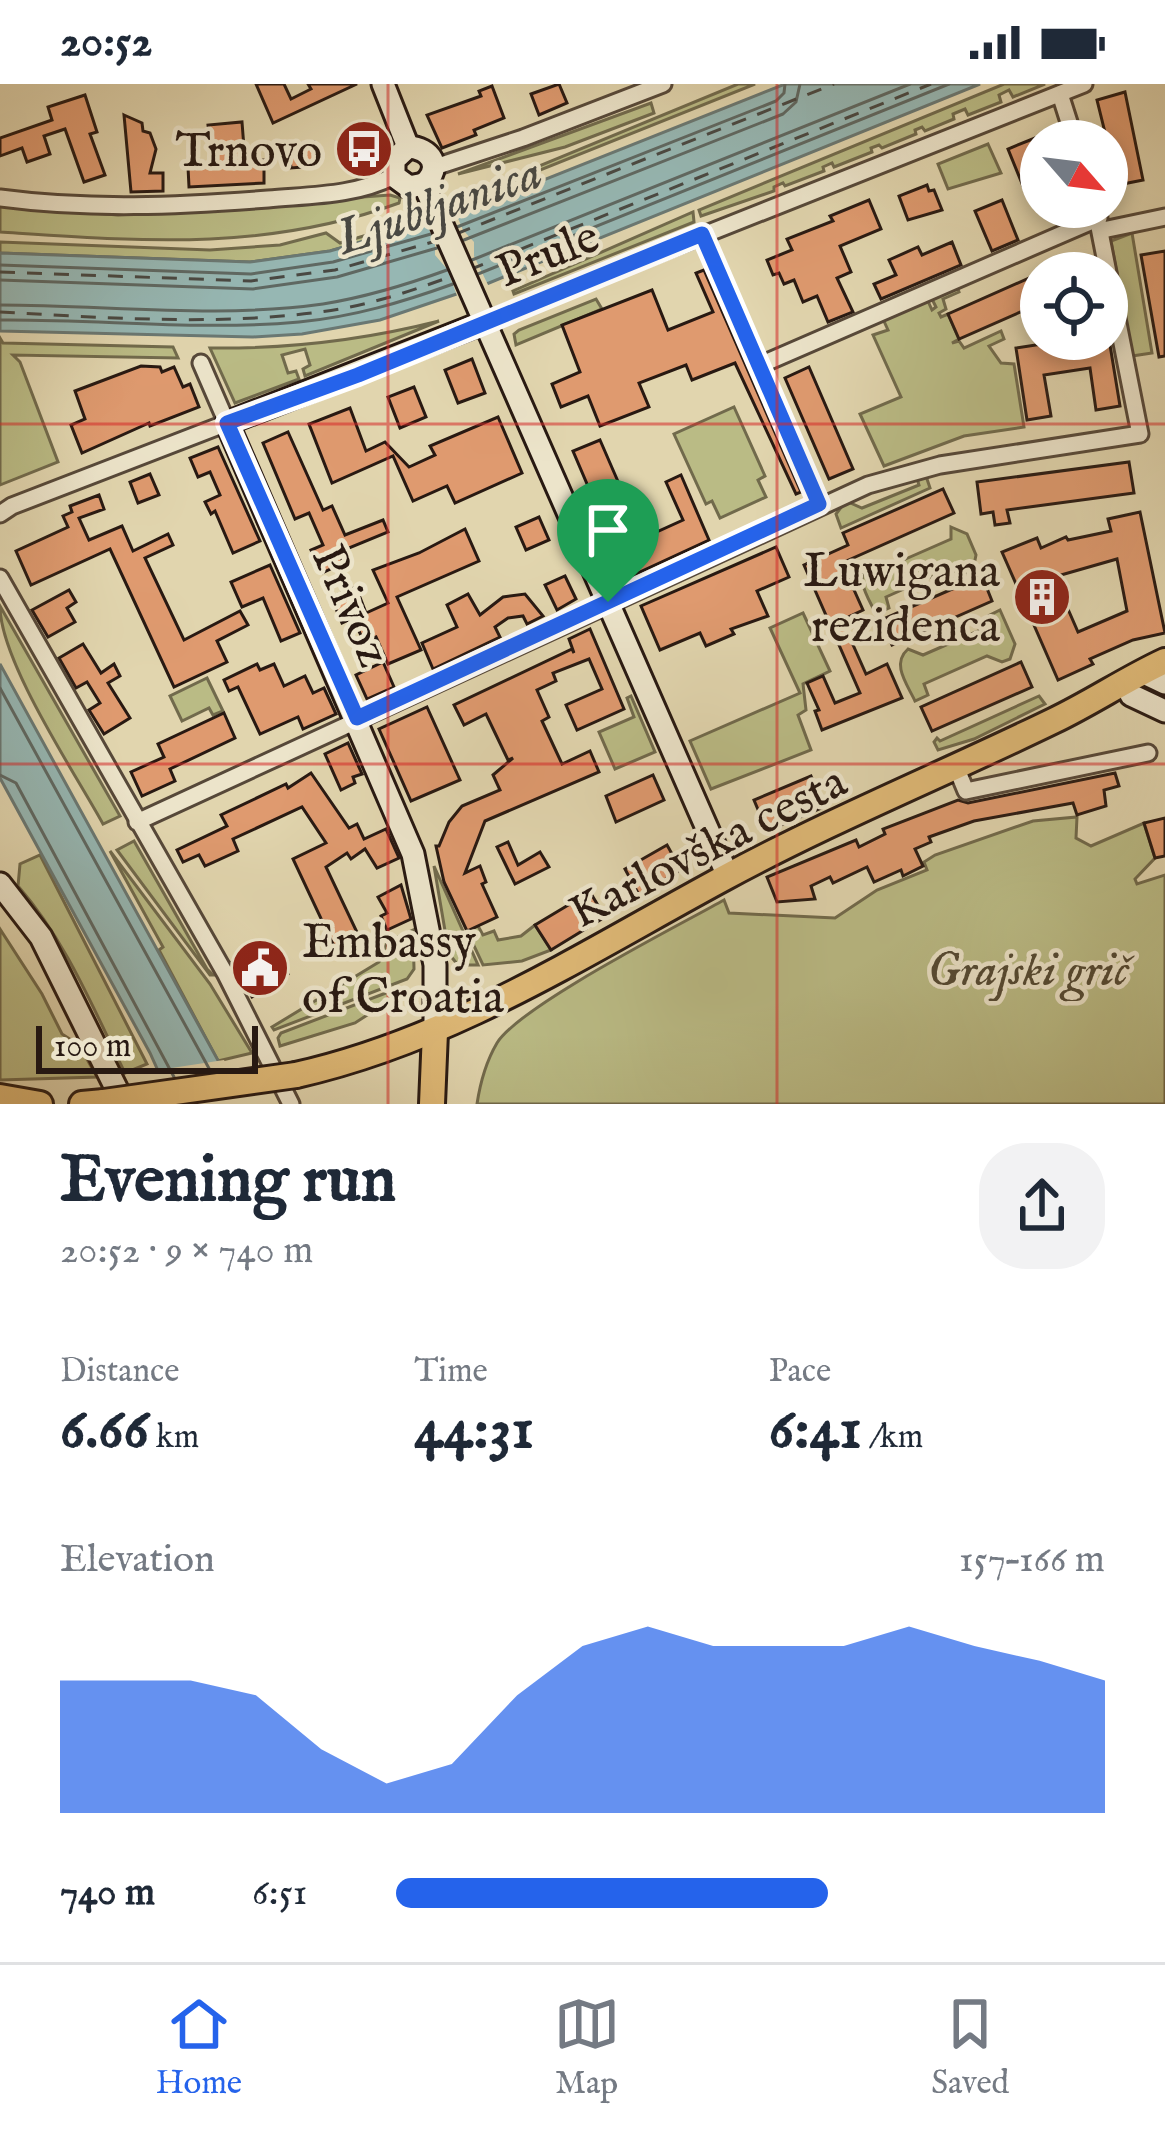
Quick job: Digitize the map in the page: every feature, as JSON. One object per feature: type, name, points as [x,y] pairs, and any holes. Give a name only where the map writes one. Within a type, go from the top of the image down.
[{"type":"main road","name":"Karlovška cesta","points":[[103,1103],[296,1075],[365,1058],[435,1032],[728,876],[1060,718],[1155,678]]},
{"type":"main road","points":[[432,1104],[435,1032]]},
{"type":"main road","points":[[0,1097],[40,1104]]},
{"type":"street","points":[[383,84],[408,147]]},
{"type":"street","points":[[0,198],[113,206],[185,204],[340,193],[387,179],[409,187],[431,185],[523,138],[663,84]]},
{"type":"street","name":"Prule","points":[[0,514],[1084,84]]},
{"type":"street","points":[[1060,94],[1068,120]]},
{"type":"street","points":[[387,179],[394,160],[408,147]]},
{"type":"street","points":[[408,147],[425,151],[431,185],[476,298],[728,876]]},
{"type":"street","points":[[1128,218],[1165,217]]},
{"type":"street","points":[[760,365],[1076,228]]},
{"type":"street","points":[[137,822],[819,504],[928,467],[1140,434],[1101,228]]},
{"type":"street","points":[[702,234],[819,504]]},
{"type":"street","points":[[201,363],[227,423]]},
{"type":"street","name":"Privoz","points":[[227,423],[399,815],[423,890],[435,965],[435,1032]]},
{"type":"street","points":[[0,578],[236,992],[291,1104]]},
{"type":"street","points":[[1155,678],[1165,711]]},
{"type":"street","points":[[956,767],[966,790],[1148,753]]},
{"type":"street","points":[[0,884],[41,937],[103,1103]]},
{"type":"green space","points":[[738,84],[755,84],[475,196],[474,193]]},
{"type":"green space","points":[[1004,84],[1045,84],[1013,97],[1009,90],[999,95],[1001,102],[968,115],[965,109],[925,131],[922,127],[882,148],[871,148],[872,152],[834,167],[832,163],[824,171],[701,216],[699,210]]},
{"type":"green space","points":[[651,103],[654,113],[565,147],[458,174]]},
{"type":"green space","points":[[988,144],[1001,173],[948,189],[938,164]]},
{"type":"green space","points":[[400,198],[399,203],[349,219],[251,236],[152,240],[0,232],[0,206],[118,215]]},
{"type":"green space","points":[[693,212],[694,222],[514,294],[513,291]]},
{"type":"green space","points":[[424,218],[426,223],[330,251],[250,262],[0,253],[0,242],[210,250],[280,245],[326,233],[340,243]]},
{"type":"green space","points":[[1132,233],[1152,353],[1132,356],[1128,252],[1113,252],[1111,241]]},
{"type":"green space","points":[[957,286],[959,292],[943,299],[946,309],[939,313],[941,317],[948,314],[959,339],[952,343],[959,341],[964,348],[1001,331],[1004,339],[989,346],[1001,363],[1014,364],[1024,427],[964,436],[884,466],[860,414],[901,397],[873,335],[888,330],[883,319],[927,299],[932,310],[936,307],[931,297]]},
{"type":"green space","points":[[596,299],[602,309],[516,345],[514,334],[519,330]]},
{"type":"green space","points":[[439,321],[305,376],[303,369],[310,365],[305,349],[282,355],[288,373],[296,371],[299,379],[235,403],[210,348],[325,342]]},
{"type":"green space","points":[[0,338],[3,343],[173,347],[178,358],[13,355],[20,362],[58,462],[0,485]]},
{"type":"green space","points":[[734,407],[765,476],[758,480],[766,497],[720,518],[712,501],[706,504],[674,434]]},
{"type":"green space","points":[[925,473],[930,488],[841,528],[836,514],[846,501],[862,508],[919,485],[916,475]]},
{"type":"green space","points":[[951,527],[967,534],[976,555],[973,570],[964,575],[949,569],[886,597],[889,608],[876,614],[864,587],[863,574],[870,563],[885,568],[951,539]]},
{"type":"green space","points":[[0,606],[120,816],[103,824],[58,747],[12,656]]},
{"type":"green space","points":[[1000,610],[1015,644],[1010,659],[1002,662],[987,656],[924,684],[928,695],[915,701],[901,668],[908,649],[923,655],[992,625],[988,616]]},
{"type":"green space","points":[[803,613],[830,671],[803,684],[806,710],[798,715],[811,750],[711,789],[690,741],[800,693],[770,628]]},
{"type":"green space","points":[[207,678],[223,711],[213,715],[209,708],[182,721],[170,696]]},
{"type":"green space","points":[[631,696],[655,752],[615,769],[599,732],[634,717],[627,698]]},
{"type":"green space","points":[[1039,696],[1045,704],[974,739],[938,750],[934,742],[937,738],[940,741]]},
{"type":"green space","name":"Grajski grič","points":[[1077,817],[1076,838],[1091,846],[1144,823],[1155,858],[1135,879],[1137,884],[1165,875],[1165,1104],[477,1104],[490,1057],[512,1027],[567,988],[724,900],[729,913],[835,918],[877,890],[927,870],[924,862],[935,855],[1033,821]]},
{"type":"green space","points":[[134,841],[213,975],[210,975],[117,850]]},
{"type":"green space","points":[[110,851],[210,984],[252,1053],[218,1061]]},
{"type":"green space","points":[[40,855],[147,1064],[125,1073],[65,952],[18,886],[20,864]]},
{"type":"green space","points":[[434,866],[478,965],[458,965],[449,954]]},
{"type":"green space","points":[[535,925],[551,950],[522,961],[483,965],[467,931],[478,926],[483,935],[494,931],[498,940],[521,936]]},
{"type":"green space","points":[[0,929],[62,1034],[79,1045],[97,1077],[0,1080]]},
{"type":"green space","points":[[413,930],[414,969],[407,979],[274,1030],[272,1027],[379,962],[387,942]]},
{"type":"green space","points":[[399,988],[401,993],[355,1023],[280,1046],[281,1033]]},
{"type":"water","points":[[785,84],[980,84],[489,283],[380,320],[253,337],[0,331],[0,253],[250,262],[330,251],[458,214]]},
{"type":"water","points":[[0,664],[242,1104],[173,1104],[0,778]]},
{"type":"pier","points":[[454,209],[474,242],[474,256],[490,289],[459,301],[447,269],[435,255],[435,242],[423,217]]},
{"type":"pier","points":[[224,1060],[248,1104],[167,1104],[152,1071]]},
{"type":"building","points":[[256,84],[284,84],[291,99],[311,89],[308,84],[357,84],[273,123]]},
{"type":"building","points":[[559,84],[567,103],[539,115],[531,94]]},
{"type":"building","points":[[492,86],[504,118],[442,148],[427,115],[481,96],[479,91]]},
{"type":"building","points":[[1125,92],[1143,180],[1128,183],[1128,120],[1102,120],[1097,100]]},
{"type":"building","points":[[85,95],[97,132],[90,134],[105,175],[84,182],[65,129],[44,136],[50,154],[27,162],[22,148],[0,156],[0,138],[52,120],[48,107]]},
{"type":"building","points":[[124,115],[142,123],[143,131],[150,133],[156,149],[150,173],[163,173],[163,191],[131,192]]},
{"type":"building","points":[[242,122],[245,161],[264,160],[264,183],[189,187],[188,167],[212,166],[208,125]]},
{"type":"building","points":[[314,142],[316,166],[291,168],[289,151],[296,150],[296,144]]},
{"type":"building","points":[[1020,144],[1020,179],[1008,149]]},
{"type":"building","points":[[927,185],[942,210],[908,220],[899,196]]},
{"type":"building","points":[[869,200],[881,229],[840,246],[851,272],[837,278],[853,312],[828,322],[817,296],[803,302],[794,280],[784,284],[779,273],[773,275],[767,260],[792,250],[787,239]]},
{"type":"building","points":[[1002,200],[1018,240],[992,251],[975,211]]},
{"type":"building","points":[[952,242],[961,265],[881,299],[874,284],[896,275],[889,260],[918,247],[922,255]]},
{"type":"building","points":[[1165,251],[1165,356],[1159,357],[1141,255]]},
{"type":"building","points":[[704,270],[801,492],[796,494],[735,363],[692,380],[686,365],[639,383],[649,407],[600,426],[588,396],[561,407],[552,384],[580,372],[562,325],[652,290],[668,330],[713,312],[696,273]]},
{"type":"building","points":[[1020,282],[1020,312],[959,339],[948,314]]},
{"type":"building","points":[[1020,347],[1020,360],[1112,360],[1120,406],[1096,410],[1090,368],[1044,375],[1051,416],[1027,420],[1016,348]]},
{"type":"building","points":[[472,359],[485,393],[458,403],[445,370]]},
{"type":"building","points":[[141,366],[160,367],[162,372],[174,367],[183,387],[190,384],[199,407],[82,453],[71,425],[85,419],[75,391]]},
{"type":"building","points":[[809,367],[853,469],[829,479],[785,378]]},
{"type":"building","points":[[414,387],[426,417],[400,428],[388,397]]},
{"type":"building","points":[[350,408],[366,451],[385,442],[409,467],[435,455],[430,446],[498,417],[522,473],[455,503],[447,486],[413,501],[393,456],[332,483],[309,424]]},
{"type":"building","points":[[288,432],[323,510],[332,506],[345,535],[383,520],[388,532],[339,552],[343,563],[322,573],[311,550],[323,545],[309,513],[295,519],[263,443]]},
{"type":"building","points":[[600,440],[626,500],[599,512],[573,451]]},
{"type":"building","points":[[218,447],[260,541],[233,553],[215,511],[211,514],[205,502],[220,495],[210,472],[198,477],[190,458]]},
{"type":"building","points":[[1129,462],[1134,493],[1007,510],[1010,523],[995,525],[993,512],[981,514],[977,482]]},
{"type":"building","points":[[150,474],[159,495],[138,503],[130,482]]},
{"type":"building","points":[[681,475],[709,540],[629,577],[617,550],[683,520],[666,482]]},
{"type":"building","points":[[943,489],[954,513],[842,563],[863,610],[842,620],[866,674],[887,664],[902,698],[822,730],[807,683],[823,676],[835,703],[860,693],[804,565],[848,545],[843,533]]},
{"type":"building","points":[[99,495],[104,509],[79,518],[89,540],[122,526],[133,551],[168,534],[173,545],[145,558],[184,640],[240,611],[248,625],[217,641],[227,662],[174,687],[110,549],[31,585],[16,551],[68,527],[63,516],[72,512],[70,506]]},
{"type":"building","name":"Luwigana rezidenca","points":[[1140,512],[1165,633],[1133,640],[1058,680],[1002,552],[1037,538],[1041,548],[1066,537],[1111,531],[1108,519]],"holes":[[[1117,559],[1127,611],[1078,632],[1054,577]]]},
{"type":"building","points":[[539,517],[549,540],[526,550],[516,527]]},
{"type":"building","points":[[465,529],[479,561],[397,597],[421,650],[388,664],[376,637],[364,642],[353,618],[342,623],[331,597],[356,587],[366,613],[388,603],[373,570]]},
{"type":"building","points":[[776,547],[789,577],[757,591],[768,616],[731,629],[734,634],[706,646],[700,633],[660,650],[641,606]]},
{"type":"building","points":[[270,565],[300,633],[281,641],[263,598],[242,607],[231,582]]},
{"type":"building","points":[[565,576],[576,599],[557,610],[545,585]]},
{"type":"building","points":[[982,576],[992,601],[892,645],[881,620]]},
{"type":"building","points":[[69,590],[76,602],[67,608],[75,622],[48,637],[32,610]]},
{"type":"building","points":[[468,594],[480,615],[503,597],[525,594],[543,616],[527,624],[523,616],[508,618],[495,627],[500,637],[433,669],[422,643],[457,627],[447,605]]},
{"type":"building","points":[[590,629],[624,709],[577,730],[566,705],[602,689],[589,659],[553,673],[556,681],[537,690],[549,717],[542,721],[562,764],[590,751],[599,772],[485,821],[465,873],[480,866],[486,882],[482,884],[497,917],[467,931],[444,882],[436,846],[462,806],[500,790],[493,775],[513,758],[508,760],[486,714],[464,725],[454,705],[572,649],[574,653],[569,639]]},
{"type":"building","points":[[83,644],[101,673],[114,664],[120,676],[108,683],[130,718],[104,734],[89,710],[100,703],[87,682],[76,688],[59,658]]},
{"type":"building","points":[[383,662],[394,687],[367,699],[356,675]]},
{"type":"building","points":[[1021,662],[1032,687],[932,731],[921,707]]},
{"type":"building","points":[[257,664],[260,670],[274,664],[284,686],[305,676],[313,693],[324,688],[336,714],[303,729],[298,717],[260,734],[238,687],[229,691],[224,680]]},
{"type":"building","points":[[427,707],[460,780],[411,801],[379,729]]},
{"type":"building","points":[[224,713],[235,738],[170,769],[175,781],[142,796],[131,772],[164,757],[158,744]]},
{"type":"building","points":[[348,743],[362,774],[341,790],[325,754]]},
{"type":"building","points":[[311,773],[349,828],[357,824],[364,839],[386,829],[399,858],[377,868],[365,849],[351,859],[347,853],[326,867],[364,947],[340,959],[293,859],[326,843],[302,807],[233,839],[238,851],[205,866],[199,855],[183,862],[177,850],[227,826],[221,815],[286,784],[288,788]]},
{"type":"building","points":[[1115,773],[1119,786],[1104,790],[1106,806],[1077,815],[1073,803],[974,821],[929,837],[931,842],[915,849],[923,866],[903,876],[901,870],[874,882],[867,867],[833,883],[830,877],[811,886],[815,899],[777,902],[767,877],[856,840],[859,847],[885,834],[883,829],[958,800],[968,803]]},
{"type":"building","points":[[653,775],[664,800],[616,822],[606,796]]},
{"type":"building","points":[[811,776],[824,807],[767,831],[754,800]]},
{"type":"building","points":[[1165,818],[1165,856],[1155,858],[1144,823]]},
{"type":"building","points":[[508,842],[518,865],[540,852],[549,867],[515,884],[497,847]]},
{"type":"building","points":[[667,845],[681,870],[639,895],[625,869]]},
{"type":"building","points":[[401,885],[411,919],[387,930],[381,916],[387,913],[378,897]]},
{"type":"building","points":[[590,892],[605,917],[551,950],[535,925]]},
{"type":"building","name":"Embassy of Croatia","points":[[271,945],[288,974],[252,997],[232,962]]},
{"type":"ferry route","points":[[456,234],[834,84]]},
{"type":"ferry route","points":[[469,270],[931,84]]},
{"type":"ferry route","points":[[0,272],[251,281],[335,270],[436,241]]},
{"type":"ferry route","points":[[0,312],[170,320],[298,315],[369,303],[455,275]]},
{"type":"place","name":"Trnovo","points":[[364,149]]},
{"type":"place","name":"Luwigana rezidenca","points":[[1042,597]]},
{"type":"place","name":"Embassy of Croatia","points":[[260,968]]},
{"type":"route","points":[[702,234],[819,504],[608,602],[357,718],[227,423],[358,375],[702,234]]},
{"type":"water label","name":"Ljubljanica","points":[[438,203]]}]
